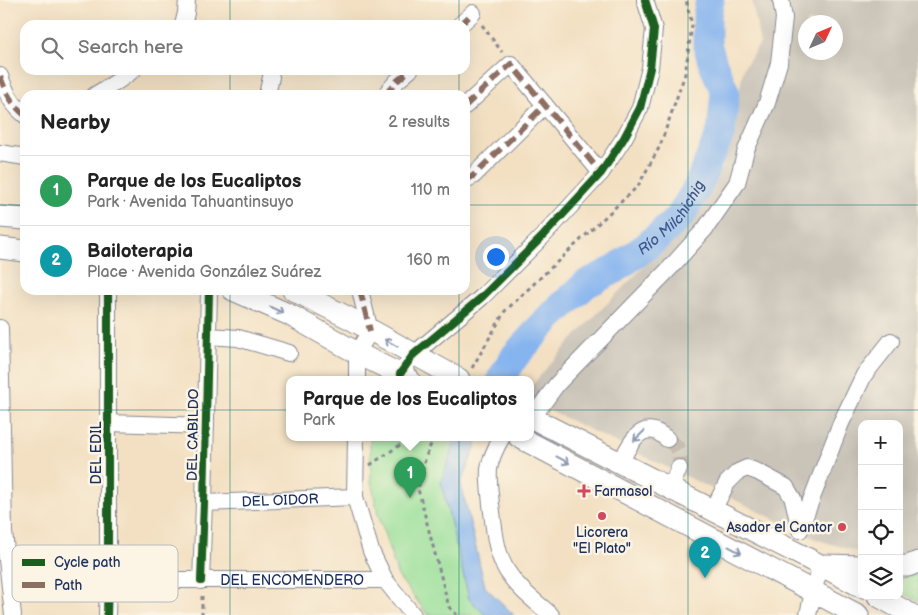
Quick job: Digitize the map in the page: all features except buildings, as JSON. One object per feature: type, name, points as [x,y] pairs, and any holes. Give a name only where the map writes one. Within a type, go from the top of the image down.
[{"type":"main road","points":[[0,217],[20,219]]},
{"type":"main road","points":[[0,248],[20,250]]},
{"type":"main road","points":[[244,295],[290,315],[402,376]]},
{"type":"main road","points":[[303,295],[453,376]]},
{"type":"main road","points":[[534,420],[858,585]]},
{"type":"main road","points":[[528,441],[858,615]]},
{"type":"main road","points":[[692,528],[698,524],[704,510],[708,507]]},
{"type":"main road","points":[[903,566],[918,562]]},
{"type":"main road","points":[[821,565],[858,566]]},
{"type":"main road","points":[[815,593],[851,615]]},
{"type":"main road","points":[[885,600],[912,615]]},
{"type":"street","points":[[184,20],[187,0]]},
{"type":"street","points":[[404,376],[413,354],[482,297],[543,236],[601,173],[624,138],[640,108],[650,68],[654,29],[645,0]]},
{"type":"street","points":[[534,414],[558,384],[664,275],[705,229],[737,184],[746,150],[767,103],[779,63],[784,18],[781,0]]},
{"type":"street","points":[[465,20],[473,13]]},
{"type":"street","points":[[470,101],[511,64],[601,173]]},
{"type":"street","points":[[103,90],[126,75]]},
{"type":"street","points":[[390,90],[405,75]]},
{"type":"street","points":[[0,76],[12,102],[20,111]]},
{"type":"street","points":[[268,90],[271,77]]},
{"type":"street","points":[[470,178],[545,105]]},
{"type":"street","points":[[0,152],[20,156]]},
{"type":"street","name":"DEL EDIL","points":[[108,295],[108,545]]},
{"type":"street","name":"DEL CABILDO","points":[[201,581],[209,295]]},
{"type":"street","points":[[357,376],[357,353],[370,331],[361,295]]},
{"type":"street","points":[[0,328],[4,532],[13,615]]},
{"type":"street","points":[[208,336],[238,338],[289,353]]},
{"type":"street","points":[[800,529],[841,423],[864,375],[891,340]]},
{"type":"street","points":[[108,422],[206,426]]},
{"type":"street","points":[[620,464],[638,434],[645,430],[655,431],[667,439]]},
{"type":"street","points":[[356,441],[355,498],[371,551],[385,580],[413,615]]},
{"type":"street","points":[[500,441],[494,450],[489,469],[494,529],[501,558],[507,571],[518,586],[551,615]]},
{"type":"street","points":[[670,489],[679,468]]},
{"type":"street","points":[[708,507],[738,472],[746,468],[758,472],[786,487],[793,499],[800,529],[799,554]]},
{"type":"street","name":"DEL OIDOR","points":[[204,503],[355,498]]},
{"type":"street","points":[[808,615],[821,565]]},
{"type":"street","name":"DEL ENCOMENDERO","points":[[178,581],[385,580]]},
{"type":"street","name":"DEL EDIL","points":[[107,602],[107,615]]},
{"type":"path","points":[[473,13],[511,64]]},
{"type":"path","points":[[355,475],[406,441]]},
{"type":"path","points":[[432,441],[426,456],[418,489],[449,607],[456,615]]},
{"type":"shaded area","points":[[752,0],[918,0],[918,555],[903,557],[903,420],[858,420],[858,552],[818,540],[534,403],[534,383],[586,325],[666,244],[723,168],[744,67],[760,44]]},
{"type":"green space","points":[[370,441],[455,441],[441,482],[469,599],[486,615],[428,615],[398,576],[378,514],[371,481]]},
{"type":"green space","points":[[918,575],[918,601],[903,593],[903,577]]},
{"type":"water","points":[[455,441],[477,441],[461,484],[485,587],[514,615],[486,615],[469,599],[441,482]]},
{"type":"waterway","name":"Río Milchichig","points":[[503,376],[515,356],[549,318],[586,284],[612,271],[647,246],[679,218],[697,188],[721,132],[725,92],[707,44],[707,16],[710,0]]},
{"type":"tunnel","points":[[667,439],[679,451],[679,468]]},
{"type":"marked path","points":[[465,20],[473,13]]},
{"type":"marked path","points":[[470,101],[511,64],[601,173]]},
{"type":"marked path","points":[[389,90],[404,75]]},
{"type":"marked path","points":[[0,76],[4,87],[20,111]]},
{"type":"marked path","points":[[470,178],[545,105]]},
{"type":"marked path","points":[[361,295],[370,331]]},
{"type":"cycle path","points":[[400,374],[413,355],[482,297],[543,236],[601,173],[624,138],[640,108],[650,68],[654,29],[645,0]]},
{"type":"cycle path","points":[[108,295],[108,545]]},
{"type":"cycle path","points":[[201,581],[209,295]]},
{"type":"cycle path","points":[[107,602],[107,615]]},
{"type":"place","name":"Farmasol","points":[[584,491]]},
{"type":"place","name":"Parque de los Eucaliptos","points":[[410,498]]},
{"type":"place","name":"Licorera \"El Plato\"","points":[[602,516]]},
{"type":"place","name":"Asador el Cantor","points":[[842,527]]},
{"type":"place","name":"Bailoterapia","points":[[705,578]]}]
